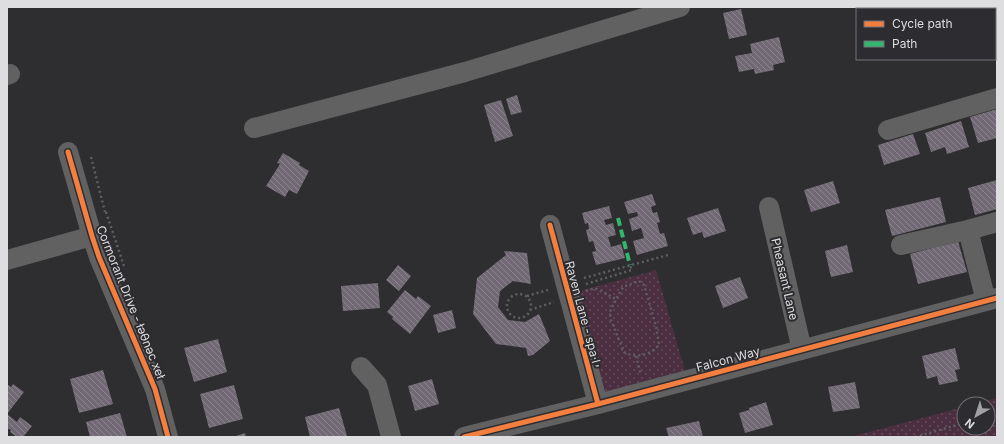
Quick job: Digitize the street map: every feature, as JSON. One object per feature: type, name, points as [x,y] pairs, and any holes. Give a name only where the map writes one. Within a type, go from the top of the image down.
[{"type":"street","points":[[254,128],[465,72],[680,7]]},
{"type":"street","points":[[888,130],[997,98]]},
{"type":"street","name":"Cormorant Drive - łəθnəc xeł","points":[[68,152],[99,257],[155,389],[168,437]]},
{"type":"street","name":"Pheasant Lane","points":[[769,207],[802,350]]},
{"type":"street","points":[[901,245],[997,222]]},
{"type":"street","name":"Raven Lane - spa·l̓","points":[[550,225],[598,404]]},
{"type":"street","points":[[968,230],[991,300]]},
{"type":"street","points":[[7,260],[92,236]]},
{"type":"street","name":"Falcon Way","points":[[464,437],[598,404],[991,300]]},
{"type":"street","points":[[361,367],[377,385],[391,437]]},
{"type":"path","points":[[584,278],[668,255]]},
{"type":"path","points":[[586,284],[632,270],[630,265]]},
{"type":"path","points":[[639,282],[644,285],[656,326],[659,344],[652,352],[636,356],[628,355],[624,352],[610,314],[611,309],[623,287],[628,284],[639,282]]},
{"type":"path","points":[[526,296],[531,304],[527,315],[520,318],[512,316],[508,309],[508,302],[512,296],[520,294],[526,296],[556,288]]},
{"type":"path","points":[[584,292],[595,288],[616,299]]},
{"type":"path","points":[[530,310],[557,301]]},
{"type":"path","points":[[636,356],[640,371]]},
{"type":"path","points":[[915,437],[956,425]]},
{"type":"shaded area","points":[[656,270],[685,371],[605,394],[576,292]]},
{"type":"shaded area","points":[[996,398],[997,437],[850,437],[956,409],[956,436],[996,436]]},
{"type":"building","points":[[741,9],[747,35],[729,39],[723,13]]},
{"type":"building","points":[[779,37],[785,62],[773,65],[774,70],[755,74],[754,69],[739,72],[735,56],[752,53],[750,44]]},
{"type":"building","points":[[517,95],[522,112],[511,115],[506,99]]},
{"type":"building","points":[[501,100],[513,136],[495,142],[484,105]]},
{"type":"building","points":[[997,109],[997,138],[978,143],[970,117]]},
{"type":"building","points":[[961,121],[969,147],[947,154],[945,147],[931,152],[925,133]]},
{"type":"building","points":[[913,134],[920,154],[884,165],[878,145]]},
{"type":"building","points":[[283,153],[300,163],[299,165],[309,171],[297,194],[289,190],[285,197],[266,186],[280,164],[277,163]]},
{"type":"building","points":[[997,180],[997,209],[975,215],[968,188]]},
{"type":"building","points":[[833,181],[840,203],[811,212],[804,190]]},
{"type":"building","points":[[652,194],[656,205],[651,207],[653,213],[657,212],[660,222],[657,223],[660,234],[664,233],[668,246],[637,255],[633,241],[644,238],[641,228],[632,231],[629,219],[638,216],[637,212],[628,214],[624,202]]},
{"type":"building","points":[[940,197],[946,222],[892,236],[885,210]]},
{"type":"building","points":[[609,206],[612,218],[604,220],[606,225],[613,223],[616,235],[608,237],[611,247],[621,244],[625,258],[596,265],[592,252],[596,251],[593,241],[589,242],[586,230],[589,229],[588,223],[585,224],[582,213]]},
{"type":"building","points":[[718,208],[726,231],[704,238],[702,232],[693,235],[687,218]]},
{"type":"building","points":[[958,241],[967,272],[918,284],[910,254]]},
{"type":"building","points":[[847,245],[853,272],[831,277],[825,251]]},
{"type":"building","points":[[504,251],[527,253],[531,284],[513,281],[500,291],[498,307],[508,320],[525,322],[539,314],[550,341],[533,355],[528,356],[526,348],[496,344],[473,314],[477,278],[506,255]]},
{"type":"building","points":[[398,265],[411,276],[399,291],[386,280]]},
{"type":"building","points":[[740,277],[748,298],[723,308],[715,286]]},
{"type":"building","points":[[378,283],[380,308],[343,311],[341,286]]},
{"type":"building","points":[[405,290],[416,299],[418,296],[431,306],[410,334],[392,319],[393,317],[387,312]]},
{"type":"building","points":[[452,310],[456,328],[438,333],[433,315]]},
{"type":"building","points":[[218,339],[227,372],[194,382],[184,348]]},
{"type":"building","points":[[955,348],[960,369],[955,370],[958,381],[939,385],[937,376],[927,379],[922,356]]},
{"type":"building","points":[[103,370],[113,404],[79,413],[70,379]]},
{"type":"building","points":[[432,379],[439,404],[415,411],[408,386]]},
{"type":"building","points":[[855,382],[860,408],[833,412],[828,387]]},
{"type":"building","points":[[7,384],[11,387],[13,384],[24,392],[7,414]]},
{"type":"building","points":[[234,385],[243,419],[209,428],[200,394]]},
{"type":"building","points":[[766,402],[773,425],[745,433],[739,413]]},
{"type":"building","points":[[339,408],[347,436],[310,437],[305,417]]},
{"type":"building","points":[[120,413],[127,437],[90,437],[86,422]]},
{"type":"building","points":[[7,414],[17,422],[20,417],[32,426],[23,437],[17,437],[7,428]]},
{"type":"building","points":[[699,421],[703,437],[669,437],[666,428]]},
{"type":"building","points":[[245,433],[246,437],[233,437]]},
{"type":"marked path","points":[[618,218],[630,265]]},
{"type":"cycle path","points":[[68,152],[99,257],[155,389],[168,437]]},
{"type":"cycle path","points":[[550,225],[598,404]]},
{"type":"cycle path","points":[[464,437],[598,404],[997,298]]}]
